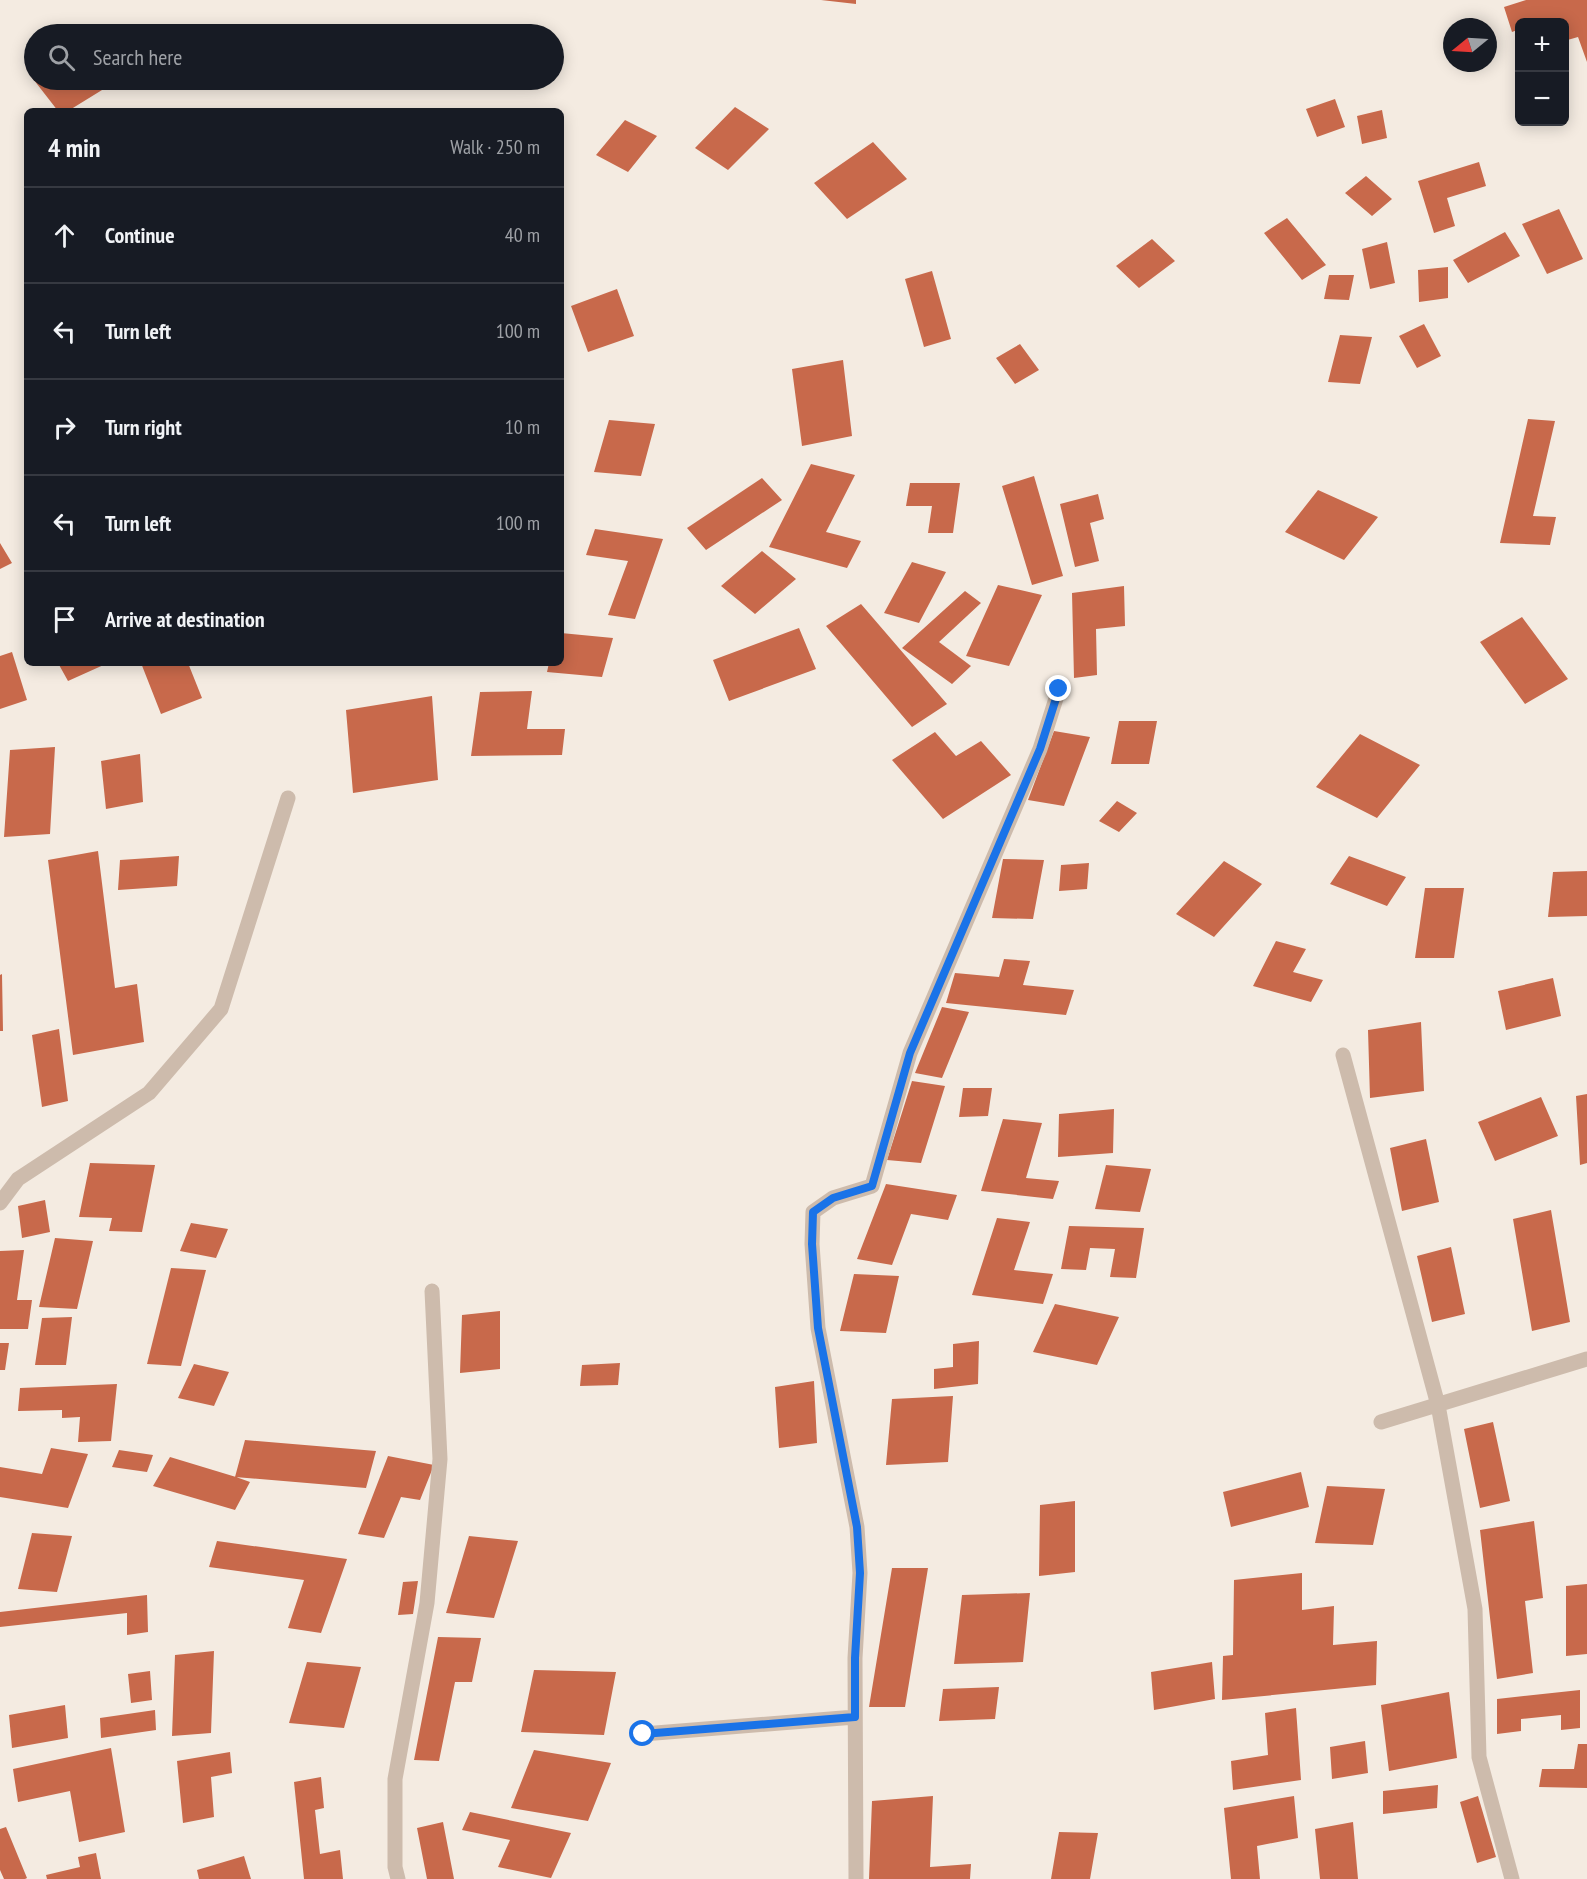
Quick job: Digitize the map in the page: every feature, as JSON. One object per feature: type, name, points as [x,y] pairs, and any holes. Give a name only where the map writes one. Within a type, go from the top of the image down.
[{"type":"street","points":[[856,1879],[855,1658],[860,1573],[857,1527],[818,1328],[812,1244],[813,1212],[833,1198],[872,1186],[910,1053],[1040,749],[1059,689]]},
{"type":"street","points":[[0,1203],[18,1179],[149,1093],[221,1010],[288,798]]},
{"type":"street","points":[[1343,1055],[1438,1405],[1475,1609],[1479,1757],[1512,1879]]},
{"type":"street","points":[[398,1879],[394,1867],[395,1779],[427,1603],[440,1459],[432,1291]]},
{"type":"street","points":[[1382,1422],[1587,1359]]},
{"type":"street","points":[[643,1734],[855,1717]]},
{"type":"building","points":[[821,0],[856,0],[856,4]]},
{"type":"building","points":[[1526,0],[1587,0],[1587,62],[1578,37],[1569,40],[1569,18],[1515,18],[1515,31],[1512,32],[1504,7]]},
{"type":"building","points":[[42,90],[102,90],[73,108],[56,108]]},
{"type":"building","points":[[1335,99],[1345,127],[1317,137],[1306,109]]},
{"type":"building","points":[[735,107],[769,129],[728,170],[695,148]]},
{"type":"building","points":[[1382,110],[1387,138],[1362,144],[1357,116]]},
{"type":"building","points":[[625,120],[657,136],[628,172],[596,155]]},
{"type":"building","points":[[873,142],[907,179],[847,219],[814,183]]},
{"type":"building","points":[[1479,162],[1486,186],[1447,198],[1455,226],[1434,233],[1418,181]]},
{"type":"building","points":[[1366,176],[1392,199],[1372,216],[1345,193]]},
{"type":"building","points":[[1559,209],[1583,259],[1547,274],[1522,224]]},
{"type":"building","points":[[1287,218],[1326,265],[1302,280],[1264,233]]},
{"type":"building","points":[[1505,232],[1520,256],[1468,283],[1453,260]]},
{"type":"building","points":[[1152,239],[1175,261],[1139,288],[1116,266]]},
{"type":"building","points":[[1387,242],[1395,283],[1370,289],[1362,249]]},
{"type":"building","points":[[1448,267],[1448,298],[1419,302],[1418,270]]},
{"type":"building","points":[[932,271],[951,339],[924,347],[905,279]]},
{"type":"building","points":[[1329,275],[1354,275],[1349,300],[1324,299]]},
{"type":"building","points":[[617,289],[634,336],[588,352],[571,306]]},
{"type":"building","points":[[1424,324],[1441,356],[1417,368],[1399,336]]},
{"type":"building","points":[[1340,335],[1372,337],[1360,384],[1328,382]]},
{"type":"building","points":[[1020,344],[1039,370],[1015,384],[996,358]]},
{"type":"building","points":[[843,360],[852,436],[802,446],[792,369]]},
{"type":"building","points":[[1528,419],[1555,421],[1533,516],[1556,517],[1550,545],[1500,543]]},
{"type":"building","points":[[609,420],[655,424],[641,476],[594,472]]},
{"type":"building","points":[[811,464],[855,475],[826,532],[861,541],[847,568],[769,547]]},
{"type":"building","points":[[1034,476],[1063,576],[1032,585],[1002,486]]},
{"type":"building","points":[[762,478],[782,500],[706,550],[687,528]]},
{"type":"building","points":[[910,483],[960,483],[953,533],[928,533],[932,506],[906,506]]},
{"type":"building","points":[[1318,490],[1378,517],[1344,560],[1285,532]]},
{"type":"building","points":[[1098,494],[1104,519],[1090,523],[1099,561],[1075,567],[1060,504]]},
{"type":"building","points":[[595,529],[663,539],[635,619],[608,615],[628,561],[586,555]]},
{"type":"building","points":[[0,543],[12,563],[0,569]]},
{"type":"building","points":[[762,551],[796,579],[755,614],[721,586]]},
{"type":"building","points":[[912,562],[946,572],[919,623],[884,613]]},
{"type":"building","points":[[998,585],[1042,595],[1009,666],[966,656]]},
{"type":"building","points":[[1124,586],[1125,626],[1096,629],[1097,675],[1074,678],[1072,593]]},
{"type":"building","points":[[965,591],[981,603],[939,642],[971,666],[952,684],[902,648]]},
{"type":"building","points":[[861,604],[947,704],[912,727],[826,626]]},
{"type":"building","points":[[1522,617],[1568,679],[1525,704],[1480,642]]},
{"type":"building","points":[[799,628],[816,669],[729,701],[713,660]]},
{"type":"building","points":[[564,633],[613,638],[602,677],[547,672],[548,666],[564,666]]},
{"type":"building","points":[[12,652],[27,700],[0,709],[0,656]]},
{"type":"building","points":[[60,666],[101,666],[68,681]]},
{"type":"building","points":[[142,666],[189,666],[202,698],[161,714]]},
{"type":"building","points":[[532,691],[527,729],[565,729],[562,755],[471,756],[480,692]]},
{"type":"building","points":[[432,696],[438,780],[353,793],[346,710]]},
{"type":"building","points":[[1119,721],[1157,721],[1149,764],[1111,764]]},
{"type":"building","points":[[1054,731],[1090,737],[1064,806],[1028,800]]},
{"type":"building","points":[[935,732],[956,756],[981,741],[1011,775],[943,819],[892,760]]},
{"type":"building","points":[[1360,734],[1420,765],[1377,818],[1316,787]]},
{"type":"building","points":[[55,747],[50,834],[4,837],[10,750]]},
{"type":"building","points":[[140,754],[143,802],[106,809],[101,761]]},
{"type":"building","points":[[1117,801],[1137,813],[1119,832],[1099,821]]},
{"type":"building","points":[[98,851],[115,988],[137,984],[144,1042],[73,1055],[48,860]]},
{"type":"building","points":[[179,856],[177,886],[118,890],[120,860]]},
{"type":"building","points":[[1349,856],[1406,877],[1387,906],[1330,884]]},
{"type":"building","points":[[1003,859],[1044,860],[1033,919],[992,918]]},
{"type":"building","points":[[1224,861],[1262,884],[1214,937],[1176,914]]},
{"type":"building","points":[[1089,863],[1087,889],[1059,891],[1061,865]]},
{"type":"building","points":[[1587,871],[1587,916],[1548,917],[1553,872]]},
{"type":"building","points":[[1425,888],[1464,888],[1454,958],[1415,958]]},
{"type":"building","points":[[1276,941],[1306,949],[1293,972],[1323,980],[1311,1002],[1253,986]]},
{"type":"building","points":[[1004,959],[1030,961],[1023,985],[1074,990],[1066,1015],[946,1003],[955,973],[999,977]]},
{"type":"building","points":[[2,974],[3,1031],[0,1031],[0,975]]},
{"type":"building","points":[[1553,978],[1561,1016],[1506,1030],[1498,991]]},
{"type":"building","points":[[942,1007],[969,1012],[942,1078],[915,1073]]},
{"type":"building","points":[[1421,1022],[1424,1091],[1370,1098],[1368,1030]]},
{"type":"building","points":[[59,1029],[68,1101],[42,1107],[32,1035]]},
{"type":"building","points":[[912,1081],[945,1086],[921,1163],[887,1160]]},
{"type":"building","points":[[963,1088],[992,1088],[988,1116],[959,1117]]},
{"type":"building","points":[[1587,1094],[1587,1163],[1580,1165],[1576,1096]]},
{"type":"building","points":[[1541,1097],[1558,1136],[1495,1161],[1478,1122]]},
{"type":"building","points":[[1114,1109],[1113,1153],[1058,1157],[1059,1114]]},
{"type":"building","points":[[1003,1119],[1042,1123],[1026,1178],[1059,1181],[1053,1199],[981,1191]]},
{"type":"building","points":[[1426,1139],[1439,1202],[1402,1211],[1390,1148]]},
{"type":"building","points":[[90,1163],[155,1165],[142,1232],[109,1231],[112,1218],[79,1217]]},
{"type":"building","points":[[1106,1165],[1151,1169],[1140,1212],[1095,1209]]},
{"type":"building","points":[[886,1184],[957,1195],[948,1220],[911,1214],[892,1265],[857,1259]]},
{"type":"building","points":[[45,1200],[50,1232],[22,1238],[18,1206]]},
{"type":"building","points":[[1551,1210],[1570,1322],[1532,1331],[1513,1219]]},
{"type":"building","points":[[997,1218],[1030,1222],[1014,1270],[1053,1274],[1043,1304],[972,1295]]},
{"type":"building","points":[[191,1223],[228,1229],[216,1258],[180,1251]]},
{"type":"building","points":[[1069,1226],[1144,1228],[1136,1278],[1110,1277],[1115,1249],[1090,1248],[1086,1270],[1061,1269]]},
{"type":"building","points":[[55,1238],[93,1241],[77,1309],[39,1307]]},
{"type":"building","points":[[1451,1247],[1465,1314],[1432,1322],[1417,1256]]},
{"type":"building","points":[[24,1250],[17,1300],[32,1300],[28,1329],[0,1329],[0,1251]]},
{"type":"building","points":[[171,1268],[206,1270],[181,1366],[147,1364]]},
{"type":"building","points":[[854,1274],[899,1276],[886,1333],[840,1331]]},
{"type":"building","points":[[1055,1304],[1119,1317],[1097,1365],[1033,1352]]},
{"type":"building","points":[[500,1311],[500,1369],[460,1373],[462,1315]]},
{"type":"building","points":[[72,1317],[66,1365],[35,1365],[42,1318]]},
{"type":"building","points":[[979,1341],[978,1384],[934,1389],[934,1369],[953,1367],[953,1344]]},
{"type":"building","points":[[0,1343],[9,1343],[5,1370],[0,1370]]},
{"type":"building","points":[[620,1363],[618,1385],[580,1386],[582,1365]]},
{"type":"building","points":[[194,1364],[229,1372],[214,1406],[178,1398]]},
{"type":"building","points":[[814,1381],[817,1443],[779,1448],[775,1387]]},
{"type":"building","points":[[117,1384],[111,1441],[78,1442],[80,1417],[62,1418],[62,1410],[18,1411],[20,1388]]},
{"type":"building","points":[[953,1396],[948,1462],[886,1465],[892,1399]]},
{"type":"building","points":[[1493,1422],[1510,1501],[1480,1508],[1464,1429]]},
{"type":"building","points":[[245,1440],[376,1451],[366,1488],[235,1477]]},
{"type":"building","points":[[51,1448],[88,1454],[68,1508],[0,1497],[0,1467],[42,1474]]},
{"type":"building","points":[[119,1450],[153,1455],[147,1472],[112,1467]]},
{"type":"building","points":[[388,1456],[434,1465],[420,1500],[401,1497],[384,1538],[358,1534]]},
{"type":"building","points":[[170,1457],[250,1482],[235,1510],[153,1486]]},
{"type":"building","points":[[1301,1472],[1309,1507],[1231,1527],[1223,1492]]},
{"type":"building","points":[[1327,1486],[1385,1489],[1373,1545],[1315,1543]]},
{"type":"building","points":[[1075,1501],[1075,1572],[1039,1576],[1040,1505]]},
{"type":"building","points":[[1534,1521],[1543,1598],[1525,1601],[1533,1673],[1497,1679],[1480,1530]]},
{"type":"building","points":[[32,1533],[72,1536],[57,1592],[18,1589]]},
{"type":"building","points":[[469,1536],[518,1541],[494,1618],[446,1613]]},
{"type":"building","points":[[217,1541],[347,1559],[321,1633],[288,1628],[304,1580],[209,1567]]},
{"type":"building","points":[[892,1568],[928,1568],[905,1707],[869,1707]]},
{"type":"building","points":[[1302,1573],[1302,1610],[1334,1606],[1333,1645],[1377,1641],[1376,1685],[1222,1700],[1223,1656],[1233,1655],[1234,1580]]},
{"type":"building","points":[[418,1581],[413,1614],[398,1615],[403,1582]]},
{"type":"building","points":[[1587,1584],[1587,1654],[1566,1656],[1566,1586]]},
{"type":"building","points":[[1030,1593],[1023,1662],[954,1664],[962,1595]]},
{"type":"building","points":[[147,1595],[148,1632],[127,1635],[127,1613],[0,1627],[0,1612]]},
{"type":"building","points":[[438,1637],[481,1638],[472,1682],[455,1682],[439,1761],[414,1760]]},
{"type":"building","points":[[214,1651],[211,1733],[172,1736],[175,1655]]},
{"type":"building","points":[[307,1662],[361,1667],[344,1728],[289,1723]]},
{"type":"building","points":[[1212,1662],[1215,1699],[1154,1710],[1151,1672]]},
{"type":"building","points":[[534,1670],[616,1672],[604,1735],[521,1732]]},
{"type":"building","points":[[150,1671],[152,1700],[131,1703],[128,1674]]},
{"type":"building","points":[[999,1687],[995,1719],[939,1721],[943,1689]]},
{"type":"building","points":[[1580,1690],[1580,1728],[1561,1730],[1561,1715],[1521,1719],[1521,1731],[1497,1734],[1497,1699]]},
{"type":"building","points":[[1449,1692],[1457,1758],[1389,1771],[1381,1705]]},
{"type":"building","points":[[65,1705],[68,1738],[12,1748],[9,1715]]},
{"type":"building","points":[[1296,1708],[1301,1780],[1233,1790],[1231,1761],[1268,1755],[1265,1713]]},
{"type":"building","points":[[155,1710],[156,1730],[101,1738],[100,1718]]},
{"type":"building","points":[[1365,1741],[1368,1773],[1332,1779],[1330,1747]]},
{"type":"building","points":[[1578,1744],[1587,1744],[1587,1788],[1539,1787],[1542,1769],[1574,1769]]},
{"type":"building","points":[[111,1748],[125,1832],[79,1842],[70,1791],[18,1802],[13,1769]]},
{"type":"building","points":[[534,1750],[611,1763],[588,1821],[511,1808]]},
{"type":"building","points":[[230,1752],[232,1773],[211,1777],[214,1817],[183,1823],[177,1761]]},
{"type":"building","points":[[321,1777],[324,1808],[315,1810],[320,1854],[340,1850],[343,1879],[304,1879],[294,1782]]},
{"type":"building","points":[[1438,1785],[1437,1808],[1383,1814],[1383,1791]]},
{"type":"building","points":[[933,1796],[930,1867],[971,1864],[970,1879],[869,1879],[872,1801]]},
{"type":"building","points":[[1294,1796],[1298,1838],[1257,1846],[1260,1879],[1231,1879],[1224,1808]]},
{"type":"building","points":[[1478,1796],[1496,1857],[1477,1863],[1460,1802]]},
{"type":"building","points":[[470,1812],[571,1833],[551,1878],[498,1867],[510,1840],[462,1830]]},
{"type":"building","points":[[443,1822],[454,1879],[427,1879],[417,1828]]},
{"type":"building","points":[[1353,1822],[1358,1879],[1320,1879],[1315,1829]]},
{"type":"building","points":[[6,1827],[27,1878],[25,1879],[4,1879],[0,1870],[0,1829]]},
{"type":"building","points":[[1059,1832],[1098,1833],[1090,1879],[1051,1879]]},
{"type":"building","points":[[96,1853],[101,1879],[47,1879],[46,1875],[80,1867],[78,1857]]},
{"type":"building","points":[[244,1856],[251,1879],[199,1879],[197,1870]]},
{"type":"route","points":[[643,1734],[855,1717],[855,1658],[860,1573],[857,1527],[818,1328],[812,1244],[813,1212],[833,1198],[866,1190],[872,1186],[910,1053],[1014,804],[1040,749],[1059,689]]}]
